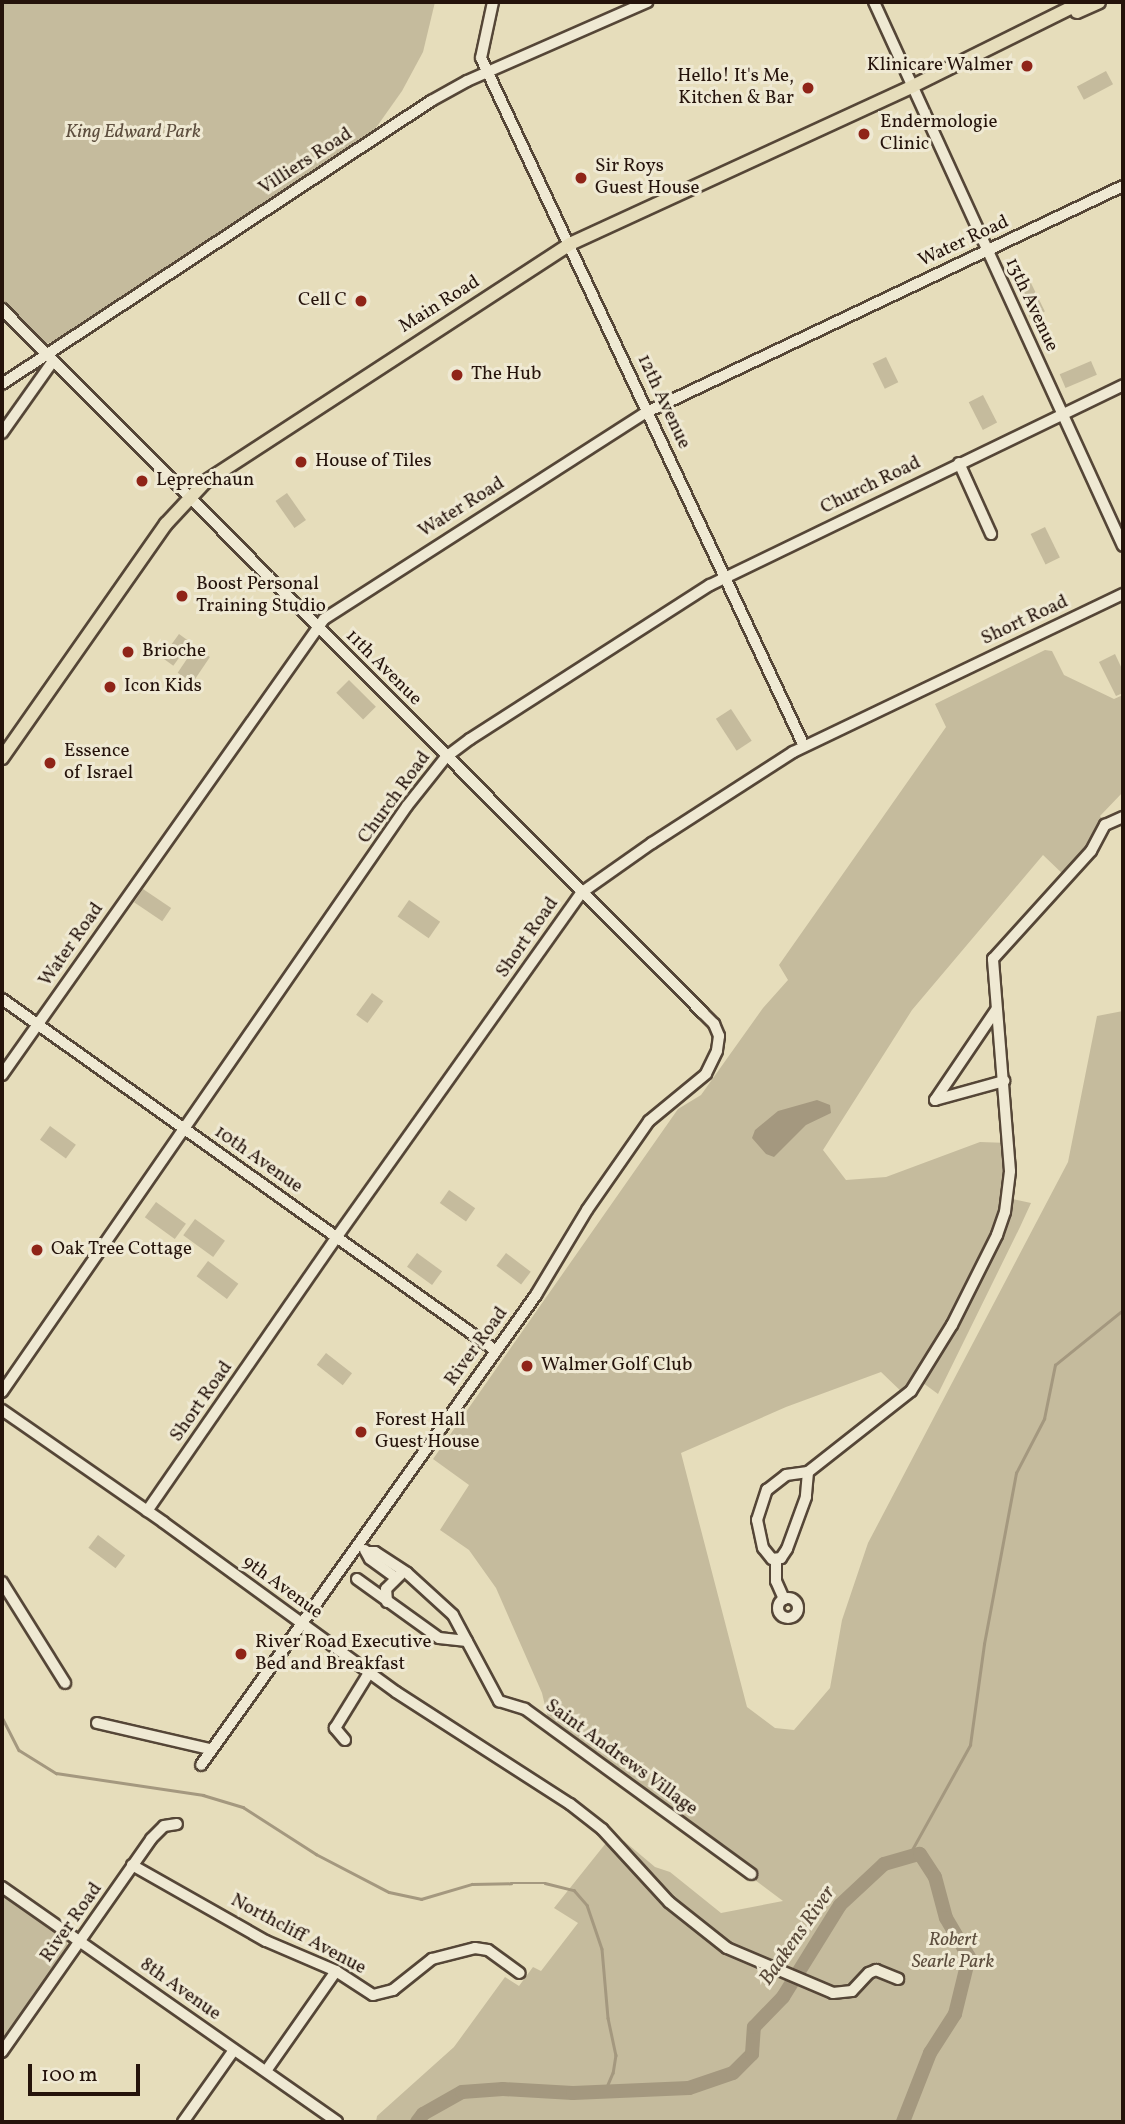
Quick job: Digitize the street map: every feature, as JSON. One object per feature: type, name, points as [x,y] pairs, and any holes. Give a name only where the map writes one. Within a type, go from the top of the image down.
[{"type":"main road","name":"Main Road","points":[[1018,36],[1082,2]]},
{"type":"main road","name":"Main Road","points":[[2,758],[187,497],[234,461],[570,244],[1018,36],[1098,2]]},
{"type":"street","name":"12th Avenue","points":[[493,2],[481,55],[804,746]]},
{"type":"street","name":"Villiers Road","points":[[2,384],[50,358],[431,101],[647,2]]},
{"type":"street","name":"13th Avenue","points":[[874,2],[1123,546]]},
{"type":"street","name":"Water Road","points":[[2,1075],[318,627],[341,607],[647,412],[1123,186]]},
{"type":"street","name":"11th Avenue","points":[[2,309],[713,1024],[719,1040],[713,1060]]},
{"type":"street","points":[[2,433],[50,358]]},
{"type":"street","name":"Church Road","points":[[2,1392],[186,1130],[407,806],[446,757],[481,731],[725,578],[1123,385]]},
{"type":"street","points":[[960,463],[991,534]]},
{"type":"street","name":"Short Road","points":[[147,1511],[336,1238],[581,893],[711,804],[804,746],[1123,594]]},
{"type":"street","points":[[776,1560],[766,1553],[759,1535],[760,1504],[767,1490],[792,1473],[808,1472],[911,1391],[951,1327],[984,1263],[1000,1227],[1009,1191],[1009,1143],[996,1010],[995,956],[1091,851],[1105,825],[1123,817]]},
{"type":"street","name":"10th Avenue","points":[[2,999],[495,1350]]},
{"type":"street","points":[[996,1010],[935,1100],[1004,1081]]},
{"type":"street","name":"River Road","points":[[201,1765],[536,1295],[587,1210],[649,1121],[668,1102],[701,1080],[713,1060]]},
{"type":"street","name":"9th Avenue","points":[[2,1410],[147,1511],[369,1673],[424,1711],[512,1764],[590,1819],[669,1902],[727,1948],[828,1992],[840,1994],[852,1991],[869,1973],[876,1970],[898,1979]]},
{"type":"street","points":[[776,1560],[786,1553],[791,1540],[806,1497],[808,1472]]},
{"type":"street","name":"Saint Andrews Village","points":[[357,1545],[367,1552],[370,1559],[395,1577]]},
{"type":"street","name":"Saint Andrews Village","points":[[367,1552],[374,1552],[407,1573],[453,1615],[499,1701],[525,1709],[751,1874]]},
{"type":"street","points":[[776,1560],[776,1581],[784,1599]]},
{"type":"street","points":[[387,1602],[386,1589],[395,1577],[407,1573]]},
{"type":"street","points":[[357,1579],[439,1637],[467,1641]]},
{"type":"street","points":[[2,1582],[65,1683]]},
{"type":"street","points":[[345,1740],[336,1733],[335,1728],[369,1673]]},
{"type":"street","points":[[97,1723],[210,1749]]},
{"type":"street","name":"River Road","points":[[2,2052],[159,1829],[177,1824]]},
{"type":"street","name":"Northcliff Avenue","points":[[132,1865],[266,1941],[336,1971],[371,1994],[379,1996],[393,1990],[432,1959],[479,1948],[488,1950],[520,1973]]},
{"type":"street","name":"8th Avenue","points":[[2,1886],[337,2122]]},
{"type":"street","points":[[69,1934],[69,1959]]},
{"type":"street","points":[[266,2071],[336,1971]]},
{"type":"street","points":[[183,2122],[234,2050]]},
{"type":"green space","name":"King Edward Park","points":[[2,2],[435,2],[423,52],[402,91],[373,132],[46,344],[37,339],[2,302]]},
{"type":"green space","points":[[1106,71],[1113,84],[1084,100],[1077,86]]},
{"type":"green space","points":[[1030,281],[1045,312],[1031,319],[1016,288]]},
{"type":"green space","points":[[886,357],[898,382],[885,389],[873,364]]},
{"type":"green space","points":[[1091,361],[1097,375],[1066,388],[1060,374]]},
{"type":"green space","points":[[983,395],[997,423],[983,430],[969,402]]},
{"type":"green space","points":[[287,493],[306,520],[294,528],[276,501]]},
{"type":"green space","points":[[1045,527],[1060,558],[1046,565],[1031,534]]},
{"type":"green space","points":[[179,634],[190,642],[173,666],[162,657]]},
{"type":"green space","points":[[195,647],[210,657],[193,683],[178,673]]},
{"type":"green space","name":"Robert Searle Park","points":[[1045,650],[1052,651],[1064,675],[1114,699],[1123,695],[1123,792],[1100,816],[1106,824],[1066,877],[1043,855],[912,1010],[823,1150],[846,1180],[886,1177],[980,1142],[1009,1143],[1008,1198],[1031,1203],[938,1394],[919,1380],[906,1396],[881,1372],[786,1407],[681,1453],[747,1707],[775,1728],[794,1730],[830,1688],[842,1620],[868,1543],[1068,1162],[1097,1016],[1123,1011],[1123,2122],[376,2122],[377,2116],[454,2047],[505,1977],[519,1986],[533,1967],[541,1971],[578,1923],[554,1908],[610,1838],[624,1841],[655,1867],[670,1872],[721,1913],[783,1901],[550,1727],[542,1693],[496,1588],[469,1550],[440,1530],[469,1485],[433,1459],[678,1109],[701,1095],[763,1008],[788,980],[779,965],[946,727],[935,704]]},
{"type":"green space","points":[[1115,654],[1123,671],[1123,693],[1116,696],[1099,662]]},
{"type":"green space","points":[[349,680],[376,707],[363,720],[336,693]]},
{"type":"green space","points":[[731,709],[752,741],[737,751],[716,719]]},
{"type":"green space","points":[[143,889],[171,908],[162,921],[134,902]]},
{"type":"green space","points":[[409,900],[440,922],[429,938],[398,916]]},
{"type":"green space","points":[[372,993],[383,1001],[367,1023],[356,1015]]},
{"type":"green space","points":[[50,1126],[76,1145],[66,1159],[40,1140]]},
{"type":"green space","points":[[449,1190],[475,1208],[466,1221],[440,1203]]},
{"type":"green space","points":[[156,1202],[186,1224],[175,1239],[145,1217]]},
{"type":"green space","points":[[195,1219],[225,1241],[213,1257],[183,1235]]},
{"type":"green space","points":[[417,1253],[442,1271],[432,1285],[407,1267]]},
{"type":"green space","points":[[506,1253],[531,1272],[521,1284],[496,1266]]},
{"type":"green space","points":[[208,1261],[238,1284],[227,1299],[197,1276]]},
{"type":"green space","points":[[326,1353],[352,1373],[343,1385],[317,1365]]},
{"type":"green space","points":[[98,1535],[125,1555],[116,1568],[88,1548]]},
{"type":"green space","points":[[2,1891],[64,1934],[68,1946],[2,2044]]},
{"type":"shaded area","points":[[817,1100],[830,1105],[831,1113],[806,1125],[774,1157],[766,1154],[752,1138],[755,1130],[778,1111]]},
{"type":"waterway","points":[[908,1857],[970,1745],[984,1644],[1016,1473],[1044,1419],[1055,1365],[1123,1310]]},
{"type":"waterway","points":[[2,1717],[19,1750],[56,1773],[203,1795],[243,1807],[316,1854],[389,1892],[421,1899],[472,1884],[511,1883],[545,1883],[574,1890],[587,1905],[602,1949],[608,2018],[616,2055],[613,2073],[605,2092]]},
{"type":"waterway","name":"Baakens River","points":[[417,2122],[423,2114],[462,2092],[503,2089],[573,2093],[689,2088],[733,2073],[752,2054],[754,2027],[783,1997],[840,1905],[884,1864],[920,1854],[935,1877],[946,1918],[969,1957],[955,2014],[930,2053],[903,2122]]},
{"type":"place","name":"Klinicare Walmer","points":[[1027,66]]},
{"type":"place","name":"Hello! It's Me, Kitchen & Bar","points":[[808,88]]},
{"type":"place","name":"Endermologie Clinic","points":[[864,134]]},
{"type":"place","name":"Sir Roys Guest House","points":[[581,178]]},
{"type":"place","name":"Cell C","points":[[361,301]]},
{"type":"place","name":"The Hub","points":[[457,375]]},
{"type":"place","name":"House of Tiles","points":[[301,462]]},
{"type":"place","name":"Leprechaun","points":[[142,481]]},
{"type":"place","name":"Boost Personal Training Studio","points":[[182,596]]},
{"type":"place","name":"Brioche","points":[[128,652]]},
{"type":"place","name":"Icon Kids","points":[[110,687]]},
{"type":"place","name":"Essence of Israel","points":[[50,763]]},
{"type":"place","name":"Oak Tree Cottage","points":[[37,1250]]},
{"type":"place","name":"Walmer Golf Club","points":[[527,1366]]},
{"type":"place","name":"Forest Hall Guest House","points":[[361,1432]]},
{"type":"place","name":"River Road Executive Bed and Breakfast","points":[[241,1654]]}]
